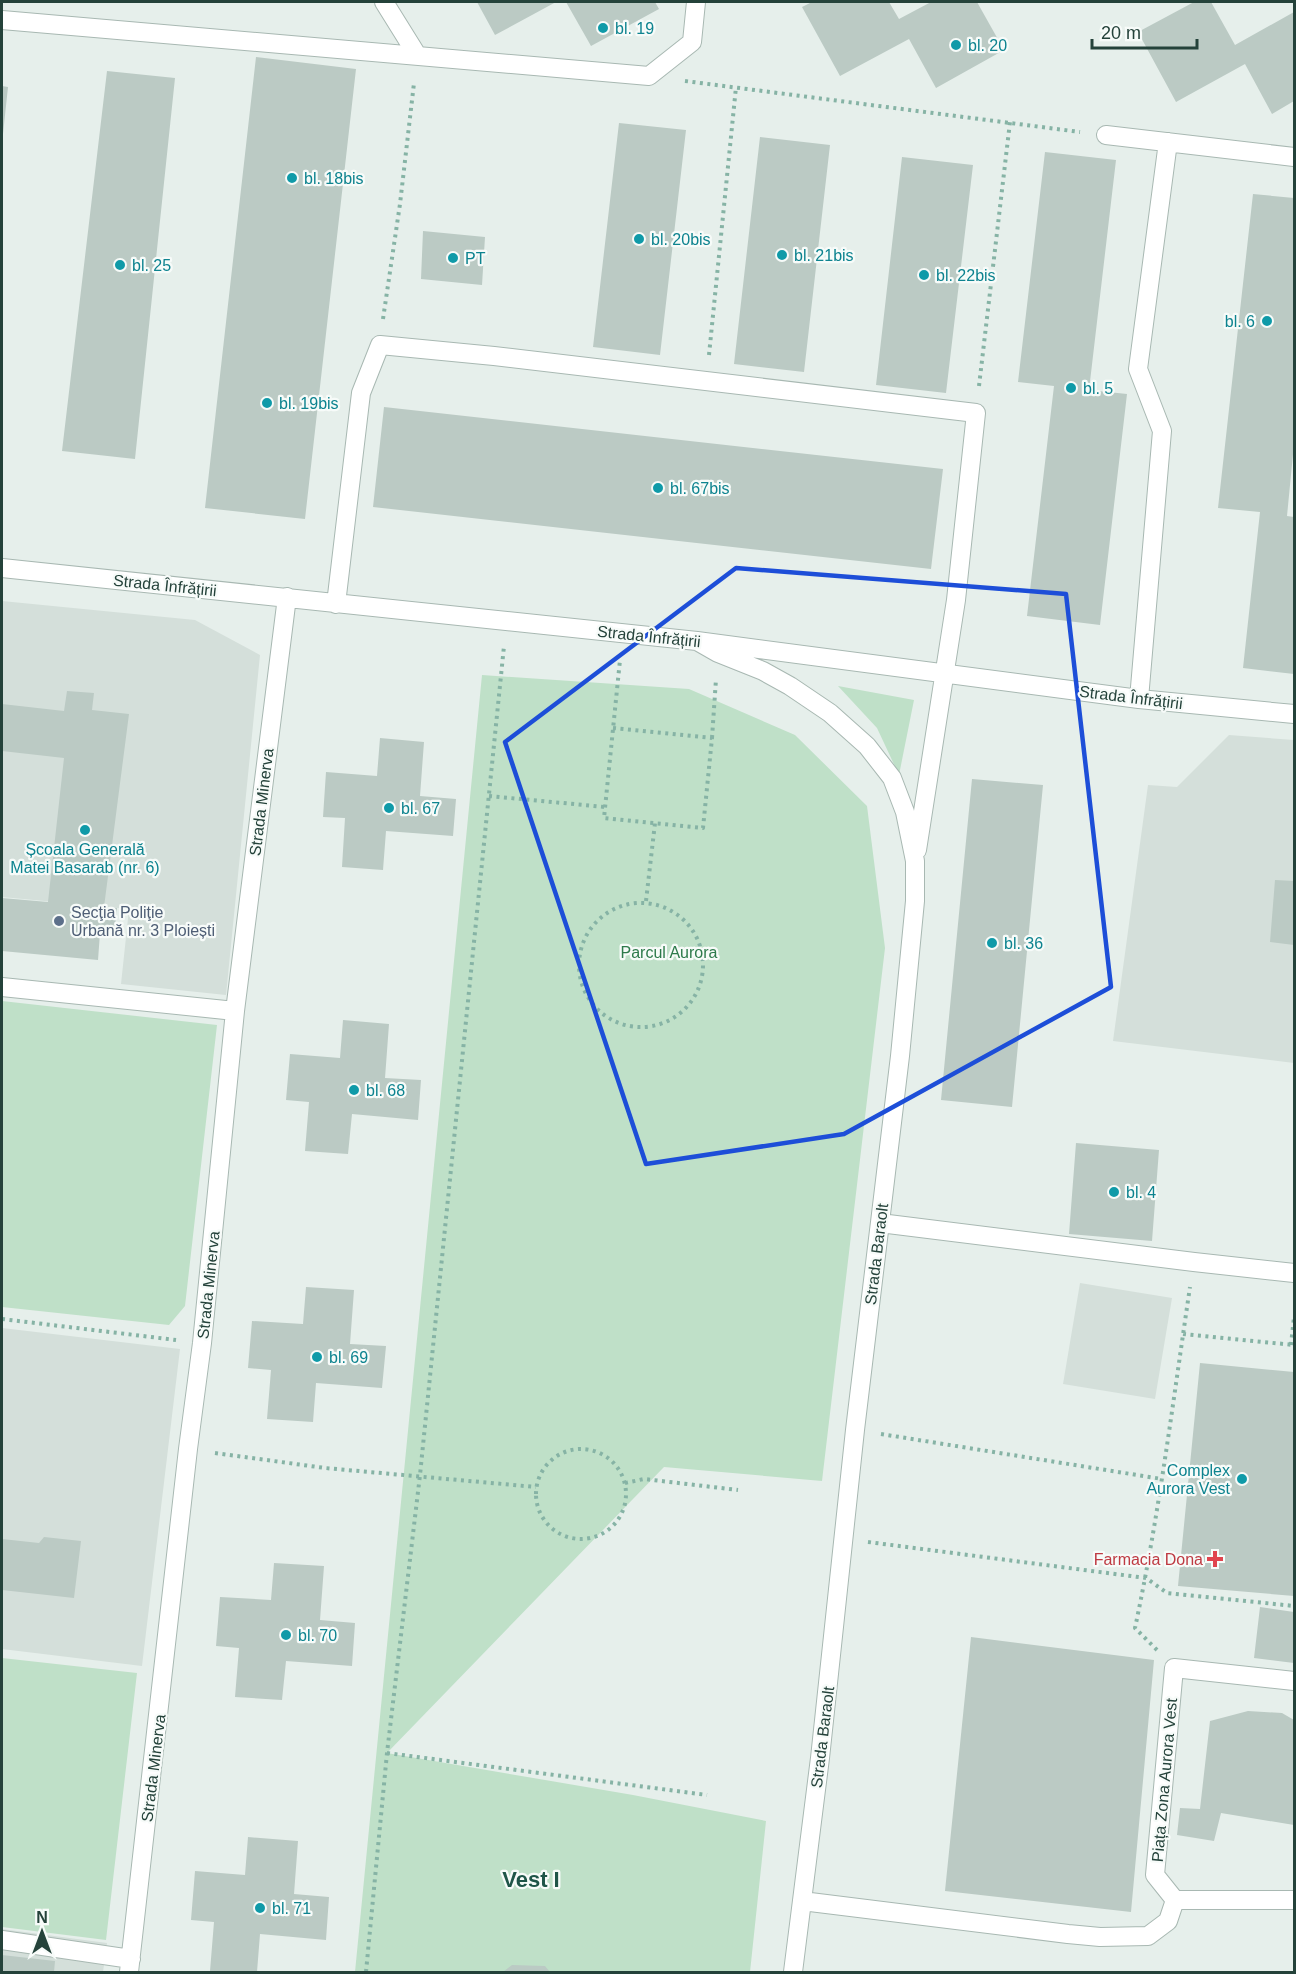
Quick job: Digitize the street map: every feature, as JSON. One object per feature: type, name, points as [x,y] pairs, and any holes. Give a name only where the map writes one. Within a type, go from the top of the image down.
[{"type":"street","points":[[384,2],[417,55]]},
{"type":"street","points":[[2,20],[649,76],[692,42],[696,2]]},
{"type":"street","points":[[1106,135],[1294,157]]},
{"type":"street","points":[[1139,699],[1162,431],[1138,369],[1168,142]]},
{"type":"street","points":[[336,604],[361,393],[380,345],[976,413],[956,600],[915,861]]},
{"type":"street","name":"Strada Înfrățirii","points":[[2,568],[697,641],[1139,699],[1294,714]]},
{"type":"street","name":"Strada Minerva","points":[[130,1966],[202,1343],[235,1011],[287,597]]},
{"type":"street","name":"Strada Baraolt","points":[[697,641],[718,653],[764,671],[790,686],[830,713],[867,746],[892,777],[904,812],[915,861],[913,923],[820,1758],[793,1972]]},
{"type":"street","points":[[2,987],[235,1011]]},
{"type":"street","points":[[880,1223],[1294,1273]]},
{"type":"street","points":[[1174,1668],[1294,1681]]},
{"type":"street","name":"Piața Zona Aurora Vest","points":[[1174,1668],[1155,1875],[1175,1900]]},
{"type":"street","points":[[802,1901],[1100,1937],[1148,1936],[1168,1921],[1175,1900],[1294,1900]]},
{"type":"street","points":[[2,1940],[130,1966]]},
{"type":"path","points":[[380,345],[400,204],[417,55]]},
{"type":"path","points":[[649,76],[1106,135]]},
{"type":"path","points":[[706,381],[736,87]]},
{"type":"path","points":[[976,413],[1010,122]]},
{"type":"path","points":[[366,1972],[387,1753],[420,1475],[506,622]]},
{"type":"path","points":[[622,633],[604,818],[703,828],[718,653]]},
{"type":"path","points":[[612,728],[712,738]]},
{"type":"path","points":[[489,796],[605,807]]},
{"type":"path","points":[[646,901],[655,823]]},
{"type":"path","points":[[646,901],[679,915],[694,930],[703,950],[704,971],[698,992],[686,1010],[668,1022],[647,1028],[625,1025],[605,1016],[591,1003],[582,986],[579,967],[581,947],[589,929],[603,915],[620,905],[646,901]]},
{"type":"path","points":[[1174,1668],[1135,1628],[1146,1578],[1162,1479],[1194,1262]]},
{"type":"path","points":[[1183,1334],[1293,1345],[1294,1317]]},
{"type":"path","points":[[2,1319],[202,1343]]},
{"type":"path","points":[[855,1430],[1162,1479]]},
{"type":"path","points":[[188,1449],[325,1468],[536,1487]]},
{"type":"path","points":[[584,1449],[610,1460],[619,1470],[625,1483],[626,1498],[615,1524],[604,1533],[591,1538],[576,1539],[563,1536],[551,1528],[542,1517],[536,1504],[536,1487],[539,1476],[557,1455],[571,1450],[584,1449]]},
{"type":"path","points":[[625,1483],[644,1479],[738,1490]]},
{"type":"path","points":[[844,1539],[1146,1578],[1167,1593],[1294,1606]]},
{"type":"path","points":[[387,1753],[707,1795]]},
{"type":"highlighted area","points":[[736,568],[1066,594],[1111,987],[844,1134],[646,1164],[505,742]]},
{"type":"shaded area","points":[[2,601],[195,620],[260,655],[226,995],[121,984],[129,909],[2,897]]},
{"type":"shaded area","points":[[1229,735],[1294,740],[1294,1063],[1113,1041],[1148,785],[1177,787]]},
{"type":"shaded area","points":[[1080,1283],[1172,1298],[1155,1399],[1063,1384]]},
{"type":"shaded area","points":[[2,1328],[180,1349],[142,1666],[2,1649]]},
{"type":"shaded area","points":[[2,1929],[107,1943],[103,1972],[2,1972]]},
{"type":"green space","name":"Parcul Aurora","points":[[482,675],[689,689],[795,735],[867,806],[885,948],[822,1481],[664,1467],[387,1753],[633,1795],[766,1821],[750,1972],[355,1972]]},
{"type":"green space","points":[[838,686],[914,700],[899,775],[877,728]]},
{"type":"green space","points":[[2,1001],[217,1025],[185,1306],[169,1325],[2,1307]]},
{"type":"green space","points":[[2,1658],[137,1673],[106,1940],[2,1927]]},
{"type":"building","points":[[477,2],[556,2],[495,35]]},
{"type":"building","name":"bl. 19","points":[[566,2],[655,2],[659,9],[591,46]]},
{"type":"building","name":"bl. 20","points":[[812,2],[889,2],[899,19],[931,2],[977,2],[1004,50],[936,88],[909,39],[840,76],[802,7]]},
{"type":"building","points":[[1194,2],[1211,2],[1235,45],[1294,12],[1294,101],[1272,114],[1245,64],[1176,102],[1138,32]]},
{"type":"building","points":[[256,57],[356,69],[305,519],[205,508]]},
{"type":"building","name":"bl. 25","points":[[107,71],[175,78],[135,459],[62,451]]},
{"type":"building","points":[[2,86],[8,87],[3,134],[2,134]]},
{"type":"building","name":"bl. 20bis","points":[[619,123],[686,130],[660,355],[593,347]]},
{"type":"building","name":"bl. 21bis","points":[[760,137],[830,145],[804,372],[734,364]]},
{"type":"building","name":"bl. 5","points":[[1045,152],[1116,160],[1089,390],[1127,394],[1100,625],[1027,616],[1054,386],[1018,382]]},
{"type":"building","name":"bl. 22bis","points":[[902,157],[973,165],[946,393],[876,385]]},
{"type":"building","name":"bl. 6","points":[[1253,194],[1294,198],[1294,444],[1287,516],[1294,517],[1294,674],[1243,668],[1260,512],[1218,508]]},
{"type":"building","name":"PT","points":[[423,231],[485,237],[482,285],[421,279]]},
{"type":"building","name":"bl. 67bis","points":[[384,407],[943,469],[931,569],[373,507]]},
{"type":"building","name":"Școala Generală Matei Basarab (nr. 6)","points":[[67,691],[94,693],[92,710],[129,714],[104,907],[117,908],[114,935],[100,933],[98,960],[2,951],[2,898],[48,902],[64,758],[2,751],[2,704],[64,711]]},
{"type":"building","name":"bl. 67","points":[[380,738],[424,742],[420,796],[456,799],[453,836],[386,831],[383,870],[342,867],[345,818],[323,817],[326,772],[377,776]]},
{"type":"building","name":"bl. 36","points":[[972,779],[1043,785],[1012,1107],[941,1100]]},
{"type":"building","points":[[1275,880],[1294,881],[1294,945],[1270,942]]},
{"type":"building","name":"bl. 68","points":[[343,1020],[389,1024],[385,1078],[421,1080],[418,1120],[352,1114],[348,1154],[305,1151],[309,1102],[286,1100],[290,1054],[340,1058]]},
{"type":"building","name":"bl. 4","points":[[1076,1143],[1159,1150],[1152,1241],[1069,1234]]},
{"type":"building","name":"bl. 69","points":[[306,1287],[354,1290],[350,1344],[386,1346],[382,1388],[316,1383],[313,1422],[267,1419],[271,1370],[248,1368],[252,1321],[303,1324]]},
{"type":"building","name":"Complex Aurora Vest","points":[[1200,1363],[1294,1372],[1294,1596],[1178,1586]]},
{"type":"building","points":[[44,1537],[81,1541],[74,1598],[2,1590],[2,1539],[39,1543]]},
{"type":"building","name":"bl. 70","points":[[274,1563],[324,1566],[320,1620],[355,1623],[352,1666],[286,1661],[282,1700],[235,1697],[239,1648],[216,1646],[220,1597],[271,1600]]},
{"type":"building","points":[[1260,1607],[1294,1612],[1294,1663],[1254,1658]]},
{"type":"building","points":[[971,1637],[1154,1660],[1131,1912],[945,1891]]},
{"type":"building","points":[[1248,1711],[1282,1713],[1294,1720],[1294,1825],[1221,1813],[1214,1841],[1177,1835],[1180,1808],[1200,1809],[1210,1721]]},
{"type":"building","name":"bl. 71","points":[[248,1837],[298,1841],[294,1894],[329,1897],[326,1940],[260,1934],[257,1972],[210,1971],[214,1922],[191,1920],[195,1871],[245,1875]]},
{"type":"building","points":[[2,1955],[55,1961],[54,1972],[2,1972]]},
{"type":"building","points":[[512,1965],[545,1966],[550,1972],[503,1972]]},
{"type":"place","name":"bl. 19","points":[[603,28]]},
{"type":"place","name":"bl. 20","points":[[956,45]]},
{"type":"place","name":"bl. 18bis","points":[[292,178]]},
{"type":"place","name":"bl. 20bis","points":[[639,239]]},
{"type":"place","name":"bl. 21bis","points":[[782,255]]},
{"type":"place","name":"PT","points":[[453,258]]},
{"type":"place","name":"bl. 25","points":[[120,265]]},
{"type":"place","name":"bl. 22bis","points":[[924,275]]},
{"type":"place","name":"bl. 6","points":[[1267,321]]},
{"type":"place","name":"bl. 5","points":[[1071,388]]},
{"type":"place","name":"bl. 19bis","points":[[267,403]]},
{"type":"place","name":"bl. 67bis","points":[[658,488]]},
{"type":"place","name":"bl. 67","points":[[389,808]]},
{"type":"place","name":"Școala Generală Matei Basarab (nr. 6)","points":[[85,830]]},
{"type":"place","name":"Secţia Poliţie Urbană nr. 3 Ploiești","points":[[59,921]]},
{"type":"place","name":"bl. 36","points":[[992,943]]},
{"type":"place","name":"bl. 68","points":[[354,1090]]},
{"type":"place","name":"bl. 4","points":[[1114,1192]]},
{"type":"place","name":"bl. 69","points":[[317,1357]]},
{"type":"place","name":"Complex Aurora Vest","points":[[1242,1479]]},
{"type":"place","name":"Farmacia Dona","points":[[1215,1559]]},
{"type":"place","name":"bl. 70","points":[[286,1635]]},
{"type":"place","name":"bl. 71","points":[[260,1908]]},
{"type":"district","name":"Vest I","points":[[531,1879]]}]
